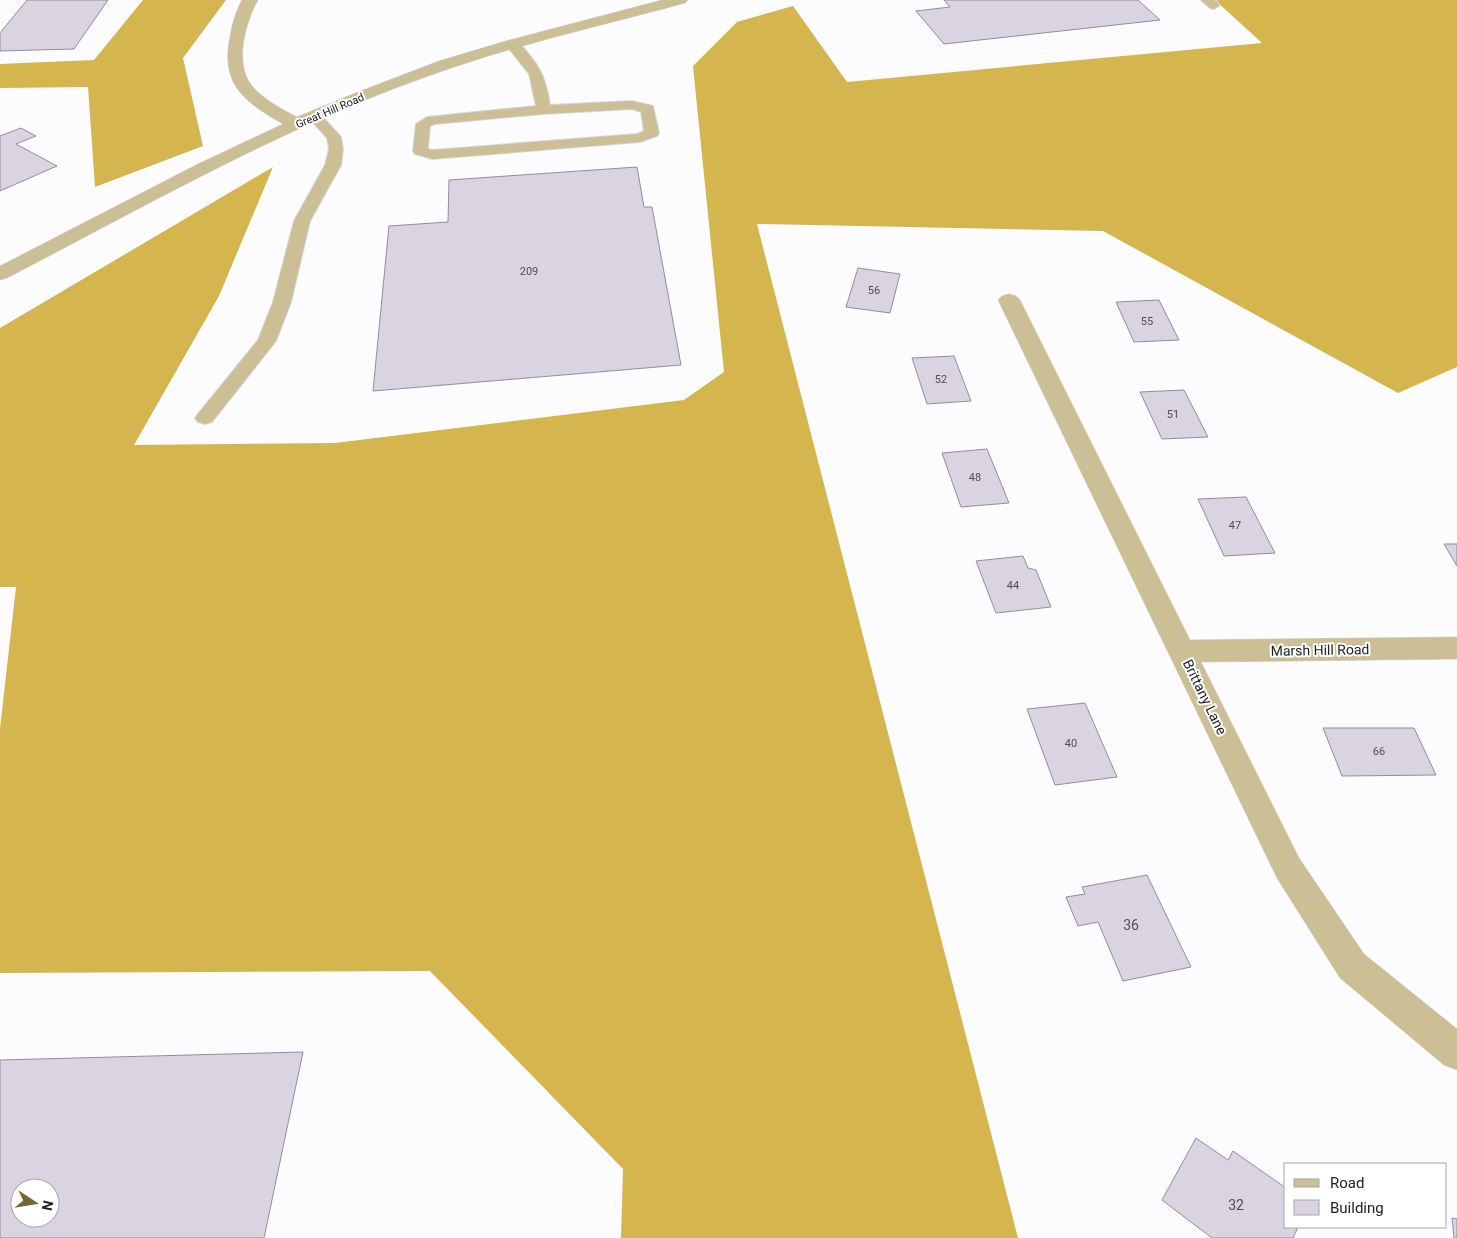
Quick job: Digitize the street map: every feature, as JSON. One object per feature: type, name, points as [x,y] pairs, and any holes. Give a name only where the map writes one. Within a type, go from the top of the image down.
[{"type":"street","points":[[250,0],[243,11],[234,46],[234,63],[238,80],[255,97],[296,124]]},
{"type":"street","name":"Great Hill Road","points":[[0,274],[296,124],[412,76],[513,45],[680,0]]},
{"type":"street","name":"Brittany Lane","points":[[1009,300],[1288,868],[1352,966],[1457,1052]]},
{"type":"street","name":"Marsh Hill Road","points":[[1182,651],[1457,648]]},
{"type":"lane","points":[[513,45],[529,61],[539,76],[543,110]]},
{"type":"lane","points":[[632,104],[648,109],[652,133],[640,138],[442,154],[424,154],[420,151],[424,124],[432,120],[543,110],[632,104]]},
{"type":"lane","points":[[205,418],[266,341],[282,302],[302,221],[333,165],[336,149],[334,137],[315,117]]},
{"type":"shaded area","points":[[143,0],[226,0],[183,58],[203,146],[95,187],[88,87],[0,88],[0,64],[94,60]]},
{"type":"shaded area","points":[[1215,0],[1457,0],[1457,367],[1398,393],[1103,231],[757,224],[1018,1238],[621,1238],[623,1169],[430,971],[0,973],[0,729],[16,587],[0,587],[0,328],[273,167],[219,296],[134,445],[335,443],[684,400],[724,372],[693,66],[737,22],[793,6],[847,82],[1262,43]]},
{"type":"building","points":[[27,0],[108,0],[74,49],[0,51],[0,33]]},
{"type":"building","points":[[944,0],[1138,0],[1160,20],[944,44],[916,11],[950,7]]},
{"type":"building","points":[[21,128],[36,136],[16,144],[57,166],[0,191],[0,136]]},
{"type":"building","points":[[637,167],[644,207],[652,207],[681,365],[373,391],[389,226],[448,222],[449,180]]},
{"type":"building","points":[[858,268],[900,274],[890,313],[846,307]]},
{"type":"building","points":[[1159,300],[1179,340],[1134,342],[1116,302]]},
{"type":"building","points":[[954,356],[971,401],[927,404],[912,358]]},
{"type":"building","points":[[1184,390],[1208,437],[1162,439],[1140,392]]},
{"type":"building","points":[[987,449],[1009,503],[961,507],[942,453]]},
{"type":"building","points":[[1246,497],[1275,553],[1224,556],[1198,499]]},
{"type":"building","points":[[1444,544],[1457,544],[1457,566]]},
{"type":"building","points":[[1023,556],[1028,568],[1036,570],[1051,607],[996,613],[976,561]]},
{"type":"building","points":[[1085,703],[1117,777],[1055,785],[1027,709]]},
{"type":"building","points":[[1323,728],[1414,728],[1436,775],[1342,776]]},
{"type":"building","points":[[1147,875],[1191,967],[1123,981],[1098,922],[1078,926],[1066,897],[1085,894],[1082,887]]},
{"type":"building","points":[[303,1052],[264,1238],[0,1238],[0,1060]]},
{"type":"building","points":[[1196,1138],[1228,1160],[1233,1151],[1284,1187],[1284,1228],[1298,1228],[1293,1238],[1212,1238],[1162,1200]]},
{"type":"building","points":[[1452,1218],[1457,1219],[1457,1238],[1454,1238]]}]
